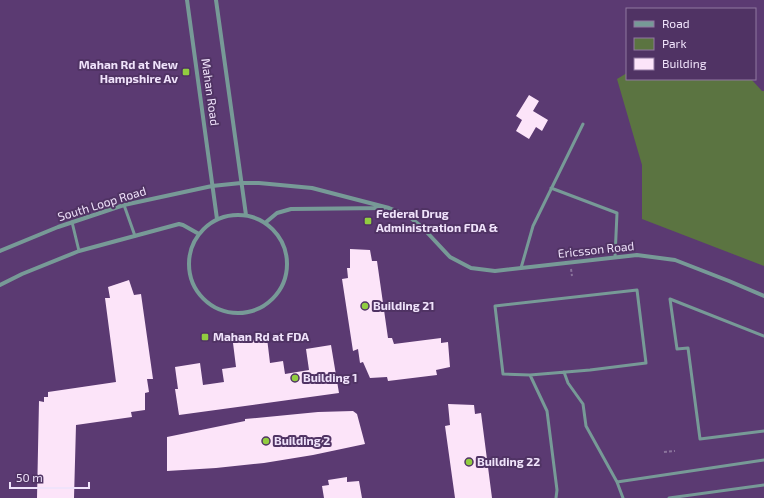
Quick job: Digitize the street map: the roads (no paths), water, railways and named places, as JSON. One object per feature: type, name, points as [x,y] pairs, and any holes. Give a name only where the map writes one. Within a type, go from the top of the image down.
[{"type":"street","name":"Mahan Road","points":[[187,0],[217,219]]},
{"type":"street","name":"Mahan Road","points":[[216,0],[246,215]]},
{"type":"street","points":[[212,186],[241,183],[312,188],[389,208]]},
{"type":"street","name":"South Loop Road","points":[[0,251],[72,222],[124,206],[212,186]]},
{"type":"street","points":[[265,223],[277,213],[291,209],[389,208]]},
{"type":"street","name":"Ericsson Road","points":[[389,208],[408,215],[422,227],[450,257],[471,268],[495,271],[637,255],[675,260],[764,296]]},
{"type":"street","points":[[246,215],[265,223],[275,233],[280,242],[285,258],[285,274],[273,299],[264,307],[250,313],[237,314],[226,312],[209,302],[198,291],[192,280],[190,265],[192,248],[199,234],[208,224],[226,216],[246,215]]},
{"type":"street","points":[[0,285],[22,274],[79,252],[179,224],[199,234]]},
{"type":"lane","points":[[521,268],[533,226],[583,124]]},
{"type":"lane","points":[[551,188],[618,213],[615,257]]},
{"type":"lane","points":[[124,206],[135,236]]},
{"type":"lane","points":[[72,222],[79,252]]},
{"type":"lane","points":[[637,290],[646,363],[564,372],[530,375],[503,374],[494,306],[637,290]]},
{"type":"lane","points":[[764,336],[670,299],[677,349],[688,348],[700,439],[764,431]]},
{"type":"lane","points":[[564,372],[568,383],[582,404],[586,426],[617,482],[623,498]]},
{"type":"lane","points":[[530,375],[547,411],[557,490],[556,498]]},
{"type":"lane","points":[[617,482],[764,460]]},
{"type":"lane","points":[[669,498],[764,485]]},
{"type":"place","name":"Mahan Rd at New Hampshire Av","points":[[186,72]]},
{"type":"place","name":"Federal Drug Administration FDA &","points":[[368,221]]},
{"type":"place","name":"Building 21","points":[[365,306]]},
{"type":"place","name":"Mahan Rd at FDA","points":[[205,337]]},
{"type":"place","name":"Building 1","points":[[295,378]]},
{"type":"place","name":"Building 2","points":[[266,441]]},
{"type":"place","name":"Building 22","points":[[469,462]]}]
